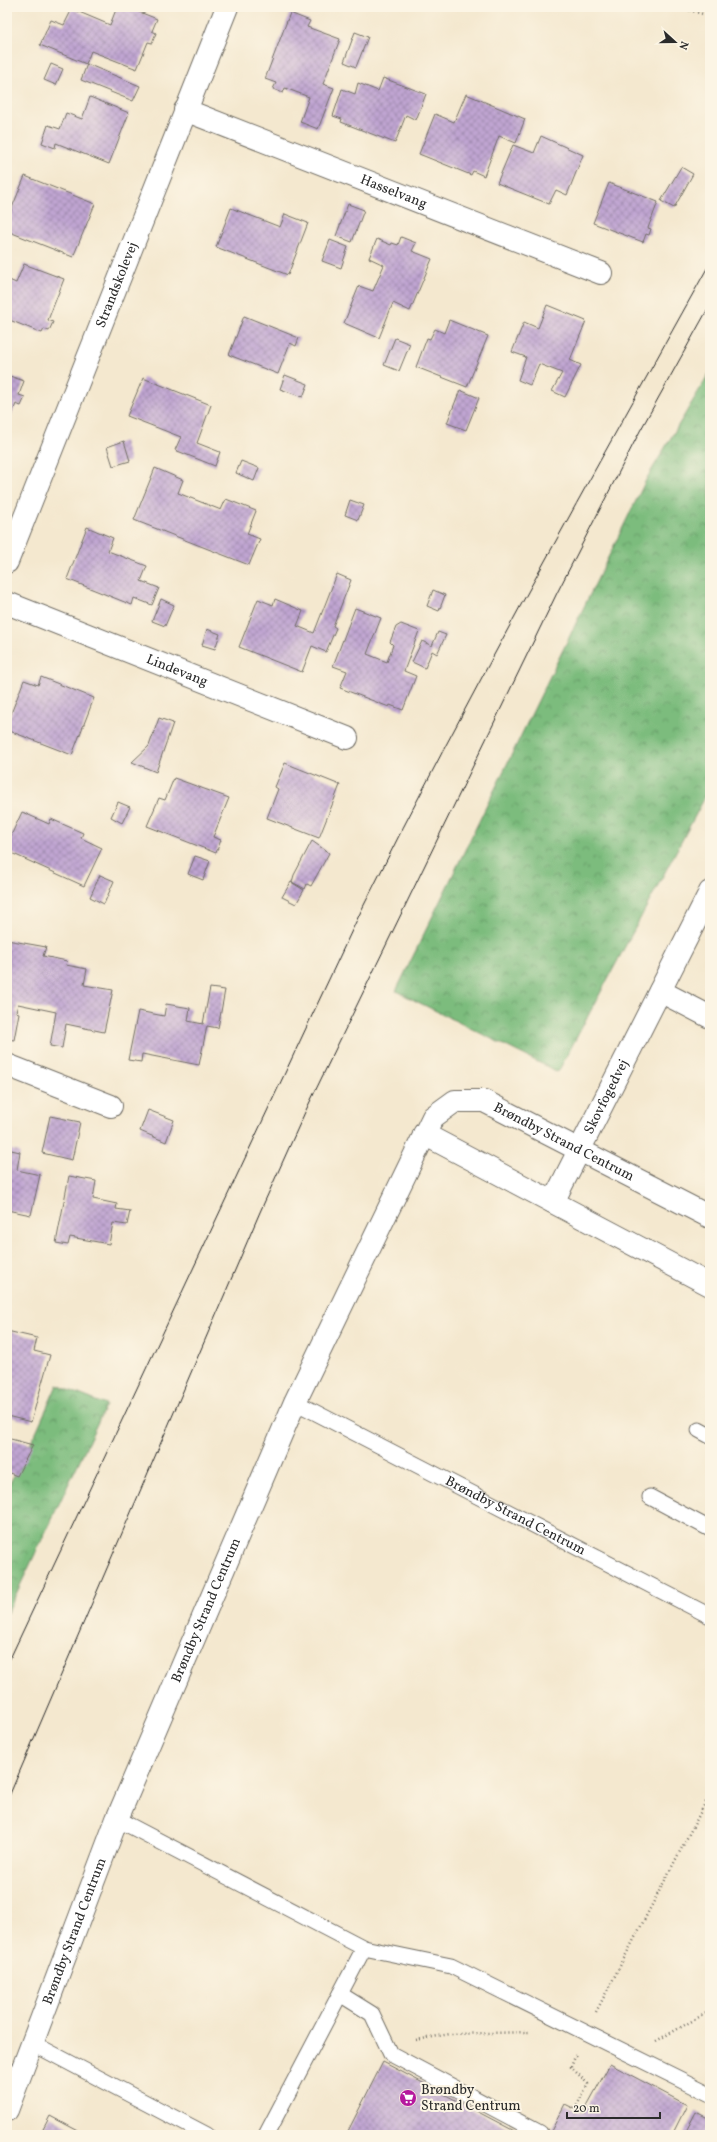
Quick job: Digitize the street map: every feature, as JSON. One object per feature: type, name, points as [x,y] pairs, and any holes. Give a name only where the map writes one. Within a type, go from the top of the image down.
[{"type":"street","name":"Strandskolevej","points":[[7,562],[227,7]]},
{"type":"street","name":"Hasselvang","points":[[185,110],[601,273]]},
{"type":"street","name":"Lindevang","points":[[7,603],[347,738]]},
{"type":"street","name":"Skovfogedvej","points":[[553,1202],[710,892]]},
{"type":"street","points":[[660,991],[710,1017]]},
{"type":"street","points":[[7,1065],[111,1106]]},
{"type":"street","name":"Brøndby Strand Centrum","points":[[7,2110],[117,1819],[295,1402],[433,1117],[456,1101],[484,1101],[710,1218]]},
{"type":"street","points":[[424,1134],[710,1285]]},
{"type":"lane","name":"Brøndby Strand Centrum","points":[[295,1402],[710,1616]]},
{"type":"lane","points":[[650,1497],[710,1529]]},
{"type":"lane","points":[[117,1819],[364,1948],[451,1966],[710,2094]]},
{"type":"lane","points":[[266,2135],[364,1948]]},
{"type":"lane","points":[[340,1994],[372,2014],[391,2054],[540,2133]]},
{"type":"lane","points":[[32,2043],[207,2135]]},
{"type":"path","points":[[678,7],[710,16]]},
{"type":"path","points":[[575,2109],[588,2084],[571,2067],[585,2031],[710,1794]]},
{"type":"path","points":[[630,2054],[710,2011]]},
{"type":"path","points":[[386,2044],[450,2034],[534,2032]]},
{"type":"green space","points":[[710,372],[710,788],[558,1072],[396,991],[647,478]]},
{"type":"green space","points":[[57,1385],[106,1405],[7,1613],[7,1488],[27,1452]]},
{"type":"building","points":[[117,7],[127,7],[157,19],[152,31],[156,33],[152,43],[148,42],[137,69],[91,51],[86,64],[40,45],[51,20],[64,25],[72,9],[110,25]]},
{"type":"building","points":[[290,13],[310,21],[307,27],[340,39],[323,84],[334,88],[318,129],[300,122],[309,97],[285,88],[283,93],[273,89],[276,83],[265,79]]},
{"type":"building","points":[[355,32],[368,37],[356,67],[344,62]]},
{"type":"building","points":[[51,64],[63,69],[56,85],[44,80]]},
{"type":"building","points":[[87,64],[140,86],[133,101],[81,80]]},
{"type":"building","points":[[383,78],[426,94],[416,120],[406,115],[395,143],[341,122],[342,119],[333,116],[342,89],[355,94],[358,83],[378,91]]},
{"type":"building","points":[[466,94],[525,119],[516,143],[499,136],[484,176],[473,171],[471,175],[419,154],[435,114],[454,122]]},
{"type":"building","points":[[90,97],[129,113],[109,164],[56,143],[55,148],[42,143],[48,125],[60,129],[66,113],[82,119]]},
{"type":"building","points":[[541,136],[583,155],[567,195],[556,190],[549,204],[497,183],[513,145],[534,153]]},
{"type":"building","points":[[681,167],[693,174],[674,208],[661,201]]},
{"type":"building","points":[[25,176],[95,204],[73,257],[7,231],[7,220]]},
{"type":"building","points":[[609,183],[658,202],[648,228],[651,229],[649,235],[646,234],[643,242],[593,223]]},
{"type":"building","points":[[348,204],[364,210],[352,242],[336,236]]},
{"type":"building","points":[[231,208],[280,227],[285,214],[308,223],[288,275],[216,247]]},
{"type":"building","points":[[401,237],[416,243],[412,251],[432,259],[410,311],[393,303],[379,338],[344,323],[359,286],[373,291],[384,265],[369,258],[377,239],[391,245],[392,243],[398,245]]},
{"type":"building","points":[[330,240],[348,247],[341,268],[322,261]]},
{"type":"building","points":[[24,264],[64,279],[48,320],[53,322],[49,331],[44,329],[42,333],[7,319],[7,279],[16,283]]},
{"type":"building","points":[[547,305],[586,321],[570,360],[581,365],[565,397],[552,391],[562,373],[539,364],[530,385],[518,380],[526,357],[512,352],[524,322],[538,328]]},
{"type":"building","points":[[244,316],[299,338],[296,346],[290,343],[278,374],[229,355]]},
{"type":"building","points":[[449,320],[488,336],[467,387],[416,367],[427,338],[430,339],[435,329],[444,333]]},
{"type":"building","points":[[395,338],[410,344],[399,371],[384,365]]},
{"type":"building","points":[[7,375],[24,381],[19,395],[25,397],[21,406],[16,404],[7,426]]},
{"type":"building","points":[[285,375],[308,384],[303,397],[280,389]]},
{"type":"building","points":[[143,378],[211,405],[197,443],[220,452],[215,466],[175,450],[181,437],[127,416]]},
{"type":"building","points":[[460,390],[479,398],[466,430],[447,423]]},
{"type":"building","points":[[124,441],[130,461],[113,466],[107,447]]},
{"type":"building","points":[[241,461],[259,468],[254,481],[236,473]]},
{"type":"building","points":[[155,468],[183,480],[178,493],[221,510],[226,499],[256,511],[247,534],[260,539],[249,565],[134,520]]},
{"type":"building","points":[[350,500],[364,505],[358,520],[345,515]]},
{"type":"building","points":[[87,527],[113,538],[108,551],[147,566],[141,581],[159,588],[152,605],[134,598],[132,605],[67,579]]},
{"type":"building","points":[[337,574],[351,580],[333,626],[336,628],[326,652],[312,646],[302,672],[239,647],[258,599],[273,605],[275,599],[303,611],[297,626],[314,633]]},
{"type":"building","points":[[433,590],[445,595],[439,611],[427,606]]},
{"type":"building","points":[[161,599],[174,605],[165,626],[152,621]]},
{"type":"building","points":[[355,608],[381,618],[367,654],[387,662],[393,645],[390,642],[396,627],[401,624],[419,631],[404,671],[416,676],[403,710],[390,705],[389,707],[340,688],[347,671],[333,666]]},
{"type":"building","points":[[207,629],[220,634],[215,649],[202,645]]},
{"type":"building","points":[[438,632],[446,635],[437,654],[432,651],[425,668],[412,662],[422,641],[432,646]]},
{"type":"building","points":[[41,677],[94,698],[72,755],[7,730],[7,724],[24,680],[38,685]]},
{"type":"building","points":[[159,718],[173,723],[156,772],[132,762],[149,746]]},
{"type":"building","points":[[285,763],[340,785],[319,838],[267,818],[278,789],[275,787]]},
{"type":"building","points":[[174,778],[229,798],[213,837],[221,840],[216,853],[147,826],[159,798],[165,800]]},
{"type":"building","points":[[118,802],[130,807],[122,823],[111,817]]},
{"type":"building","points":[[22,812],[49,824],[51,819],[83,833],[81,838],[102,848],[84,886],[7,851],[7,844]]},
{"type":"building","points":[[312,841],[329,853],[311,886],[307,884],[305,889],[292,882],[294,875]]},
{"type":"building","points":[[195,856],[210,861],[203,880],[188,874]]},
{"type":"building","points":[[100,875],[114,881],[104,904],[90,897]]},
{"type":"building","points":[[291,882],[304,890],[296,904],[282,897]]},
{"type":"building","points":[[7,940],[46,947],[43,956],[67,961],[66,965],[87,969],[84,985],[113,990],[104,1032],[66,1024],[62,1048],[50,1046],[56,1012],[18,1004],[16,1012],[19,1013],[14,1040],[7,1039]]},
{"type":"building","points":[[210,988],[225,990],[218,1028],[207,1026],[199,1065],[142,1054],[141,1062],[128,1060],[138,1011],[164,1016],[166,1004],[190,1008],[188,1021],[203,1024]]},
{"type":"building","points":[[148,1110],[174,1120],[166,1142],[140,1131]]},
{"type":"building","points":[[50,1116],[80,1122],[72,1160],[42,1153]]},
{"type":"building","points":[[7,1149],[20,1152],[17,1170],[40,1175],[31,1215],[7,1210]]},
{"type":"building","points":[[69,1176],[96,1181],[93,1199],[117,1204],[116,1209],[130,1211],[127,1225],[113,1223],[109,1244],[70,1237],[68,1245],[56,1243]]},
{"type":"building","points":[[7,1331],[37,1338],[34,1351],[50,1355],[31,1422],[7,1416]]},
{"type":"building","points":[[7,1438],[33,1445],[17,1476],[7,1472]]},
{"type":"building","name":"Brøndby Strand Centrum","points":[[383,2062],[522,2135],[351,2135],[347,2133]]},
{"type":"building","name":"Brøndby Strand Centrum","points":[[610,2064],[687,2105],[672,2135],[549,2135],[565,2104],[583,2113]]},
{"type":"building","points":[[696,2112],[710,2119],[710,2135],[684,2135]]},
{"type":"building","points":[[50,2116],[86,2135],[40,2135]]},
{"type":"tram line","points":[[7,1665],[362,909],[403,827],[576,504],[710,263]]},
{"type":"tram line","points":[[7,1801],[260,1212],[306,1110],[557,593],[640,431],[710,305]]},
{"type":"place","name":"Brøndby Strand Centrum","points":[[408,2098]]}]
